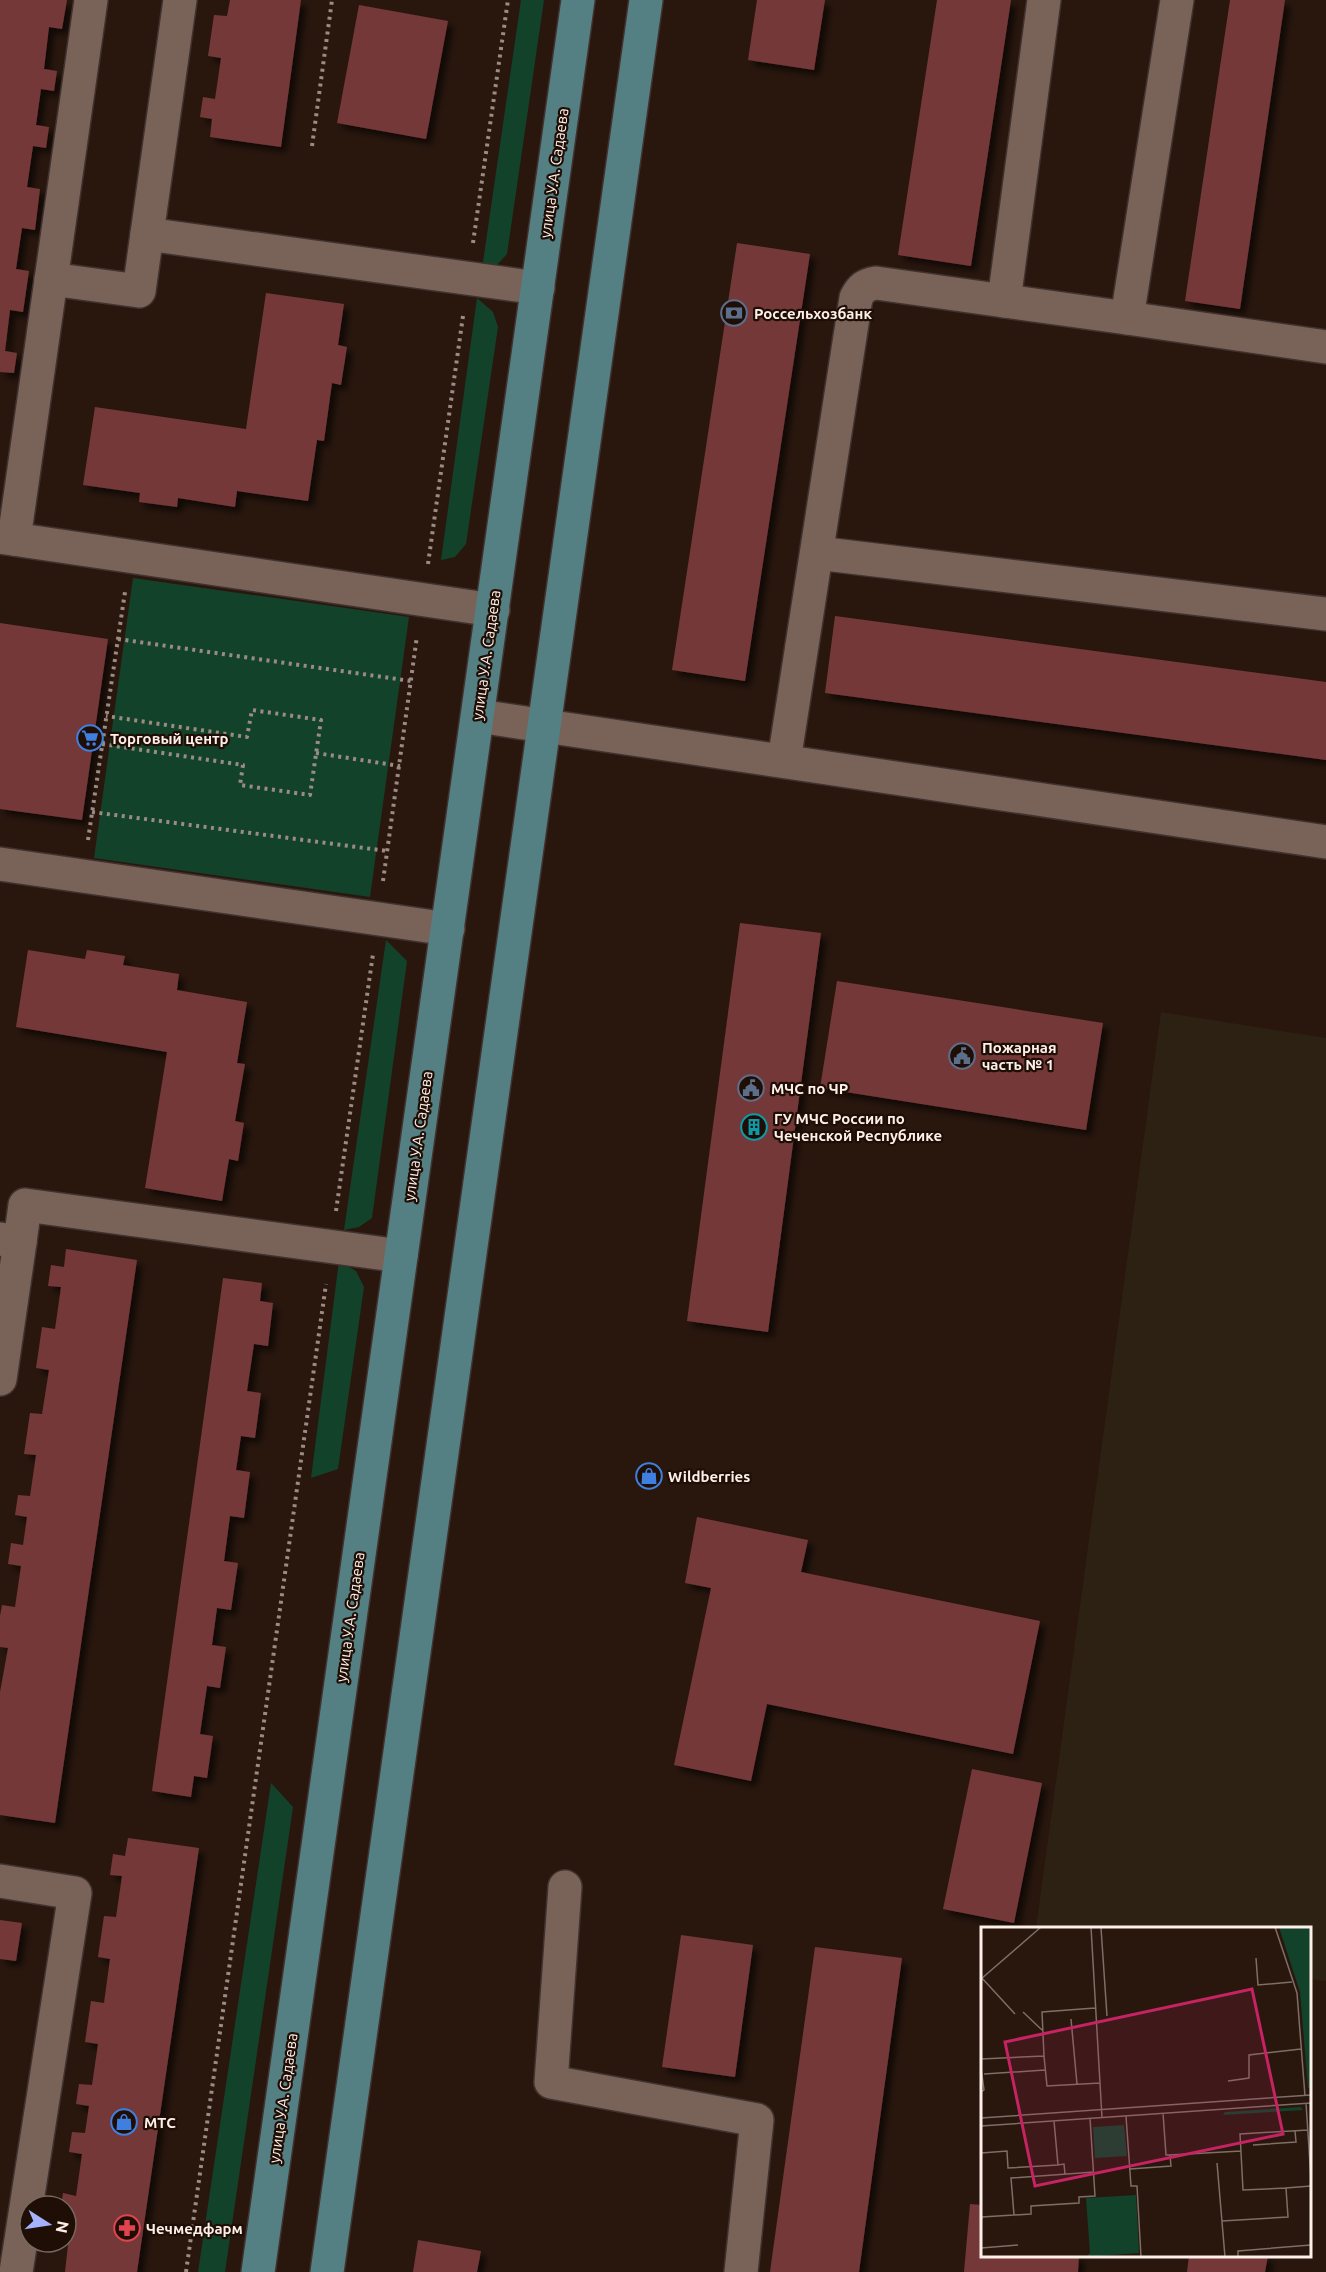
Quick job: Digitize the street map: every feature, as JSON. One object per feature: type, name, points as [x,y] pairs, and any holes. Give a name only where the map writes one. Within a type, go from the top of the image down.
[{"type":"main road","name":"улица У.А. Садаева","points":[[258,2272],[578,0]]},
{"type":"main road","points":[[327,2272],[646,0]]},
{"type":"street","points":[[91,0],[51,279],[7,538],[493,610]]},
{"type":"street","points":[[51,279],[139,291],[180,0]]},
{"type":"street","points":[[1004,301],[1044,0]]},
{"type":"street","points":[[1127,318],[1177,0]]},
{"type":"street","points":[[147,234],[538,288]]},
{"type":"street","points":[[784,761],[856,298],[867,284],[876,283],[1326,347]]},
{"type":"street","points":[[817,553],[1326,614]]},
{"type":"street","points":[[478,716],[1326,842]]},
{"type":"street","points":[[0,864],[448,929]]},
{"type":"street","points":[[0,1379],[10,1241],[25,1205],[401,1256]]},
{"type":"street","points":[[0,1881],[75,1893],[16,2272]]},
{"type":"street","points":[[565,1887],[551,2082],[757,2120],[741,2272]]},
{"type":"path","points":[[312,146],[332,0]]},
{"type":"path","points":[[186,2272],[508,0]]},
{"type":"path","points":[[82,876],[130,556]]},
{"type":"path","points":[[118,639],[411,681]]},
{"type":"path","points":[[102,744],[243,765],[240,785],[310,795],[321,720],[252,710],[247,737],[106,716]]},
{"type":"path","points":[[316,753],[400,766]]},
{"type":"path","points":[[92,812],[387,851]]},
{"type":"shaded area","points":[[1161,1012],[1326,1038],[1326,1981],[1311,1979],[1311,1927],[1036,1927]]},
{"type":"green space","points":[[521,0],[544,0],[507,254],[496,266],[482,269]]},
{"type":"green space","points":[[477,298],[493,312],[498,327],[466,544],[455,557],[441,560]]},
{"type":"green space","points":[[133,578],[409,617],[370,897],[94,858]]},
{"type":"green space","points":[[386,940],[407,961],[372,1218],[359,1227],[344,1230]]},
{"type":"green space","points":[[339,1261],[356,1271],[364,1287],[338,1469],[311,1478]]},
{"type":"green space","points":[[271,1783],[293,1807],[225,2272],[198,2272]]},
{"type":"building","points":[[0,0],[67,0],[62,29],[49,27],[44,69],[57,71],[54,91],[41,89],[36,125],[49,127],[46,148],[33,146],[27,187],[40,189],[35,230],[22,228],[16,269],[29,271],[23,312],[10,310],[5,351],[17,353],[14,373],[0,372]]},
{"type":"building","points":[[230,0],[301,0],[281,147],[210,137],[212,119],[200,117],[203,97],[215,99],[221,58],[208,56],[214,15],[227,16]]},
{"type":"building","points":[[757,0],[825,0],[814,70],[748,60]]},
{"type":"building","points":[[937,0],[1011,0],[971,266],[898,255]]},
{"type":"building","points":[[1230,0],[1285,0],[1240,309],[1185,301]]},
{"type":"building","points":[[359,5],[448,21],[426,139],[337,123]]},
{"type":"building","points":[[737,243],[810,254],[745,681],[672,670]]},
{"type":"building","points":[[266,293],[344,304],[338,345],[347,347],[341,385],[332,383],[324,441],[317,440],[308,501],[237,491],[235,507],[178,498],[177,507],[139,502],[140,493],[83,485],[95,407],[246,429]]},
{"type":"building","points":[[835,616],[1326,682],[1326,760],[825,693]]},
{"type":"building","points":[[0,623],[108,639],[82,820],[0,809]]},
{"type":"building","name":"ГУ МЧС России по Чеченской Республике","points":[[740,923],[821,933],[768,1332],[687,1321]]},
{"type":"building","points":[[28,950],[85,959],[87,950],[125,956],[123,965],[179,974],[177,990],[247,1002],[237,1063],[245,1064],[235,1121],[244,1123],[238,1161],[229,1159],[222,1201],[145,1188],[167,1052],[16,1027]]},
{"type":"building","name":"Пожарная часть № 1","points":[[837,981],[1103,1023],[1086,1130],[820,1088]]},
{"type":"building","points":[[66,1249],[137,1260],[55,1823],[0,1815],[0,1692],[8,1648],[0,1647],[0,1616],[2,1605],[15,1607],[21,1566],[8,1564],[11,1543],[23,1545],[27,1517],[15,1515],[18,1495],[30,1496],[36,1455],[24,1454],[30,1413],[42,1414],[49,1370],[36,1368],[42,1327],[55,1329],[61,1287],[48,1286],[51,1265],[64,1267]]},
{"type":"building","points":[[223,1278],[262,1283],[260,1301],[273,1303],[268,1346],[254,1344],[247,1391],[261,1393],[255,1438],[241,1436],[236,1470],[250,1472],[244,1518],[230,1516],[224,1561],[238,1563],[231,1610],[217,1608],[212,1645],[226,1647],[220,1688],[207,1686],[200,1734],[213,1736],[207,1778],[194,1776],[191,1797],[152,1791]]},
{"type":"building","points":[[697,1517],[808,1540],[801,1572],[1040,1621],[1013,1754],[767,1704],[751,1781],[674,1765],[711,1588],[685,1583]]},
{"type":"building","points":[[972,1769],[1042,1783],[1014,1923],[943,1909]]},
{"type":"building","points":[[128,1838],[199,1848],[137,2272],[65,2272],[67,2254],[78,2254],[76,2194],[82,2154],[69,2152],[72,2132],[85,2133],[89,2106],[76,2104],[79,2084],[92,2085],[98,2044],[85,2042],[91,2001],[104,2003],[110,1959],[98,1957],[104,1916],[116,1917],[122,1876],[110,1875],[113,1854],[125,1856]]},
{"type":"building","points":[[0,1920],[22,1923],[16,1961],[0,1959]]},
{"type":"building","points":[[681,1935],[753,1945],[735,2077],[662,2067]]},
{"type":"building","points":[[815,1947],[902,1958],[859,2272],[770,2272]]},
{"type":"building","points":[[970,2204],[981,2205],[981,2257],[1079,2257],[1078,2272],[964,2272]]},
{"type":"building","points":[[418,2240],[481,2251],[477,2272],[413,2272]]},
{"type":"building","points":[[1189,2257],[1268,2257],[1265,2272],[1187,2272]]},
{"type":"place","name":"Россельхозбанк","points":[[734,313]]},
{"type":"place","name":"Торговый центр","points":[[90,738]]},
{"type":"place","name":"Пожарная часть № 1","points":[[962,1056]]},
{"type":"place","name":"МЧС по ЧР","points":[[751,1088]]},
{"type":"place","name":"ГУ МЧС России по Чеченской Республике","points":[[754,1127]]},
{"type":"place","name":"Wildberries","points":[[649,1476]]},
{"type":"place","name":"МТС","points":[[124,2122]]},
{"type":"place","name":"Чечмедфарм","points":[[127,2228]]}]
